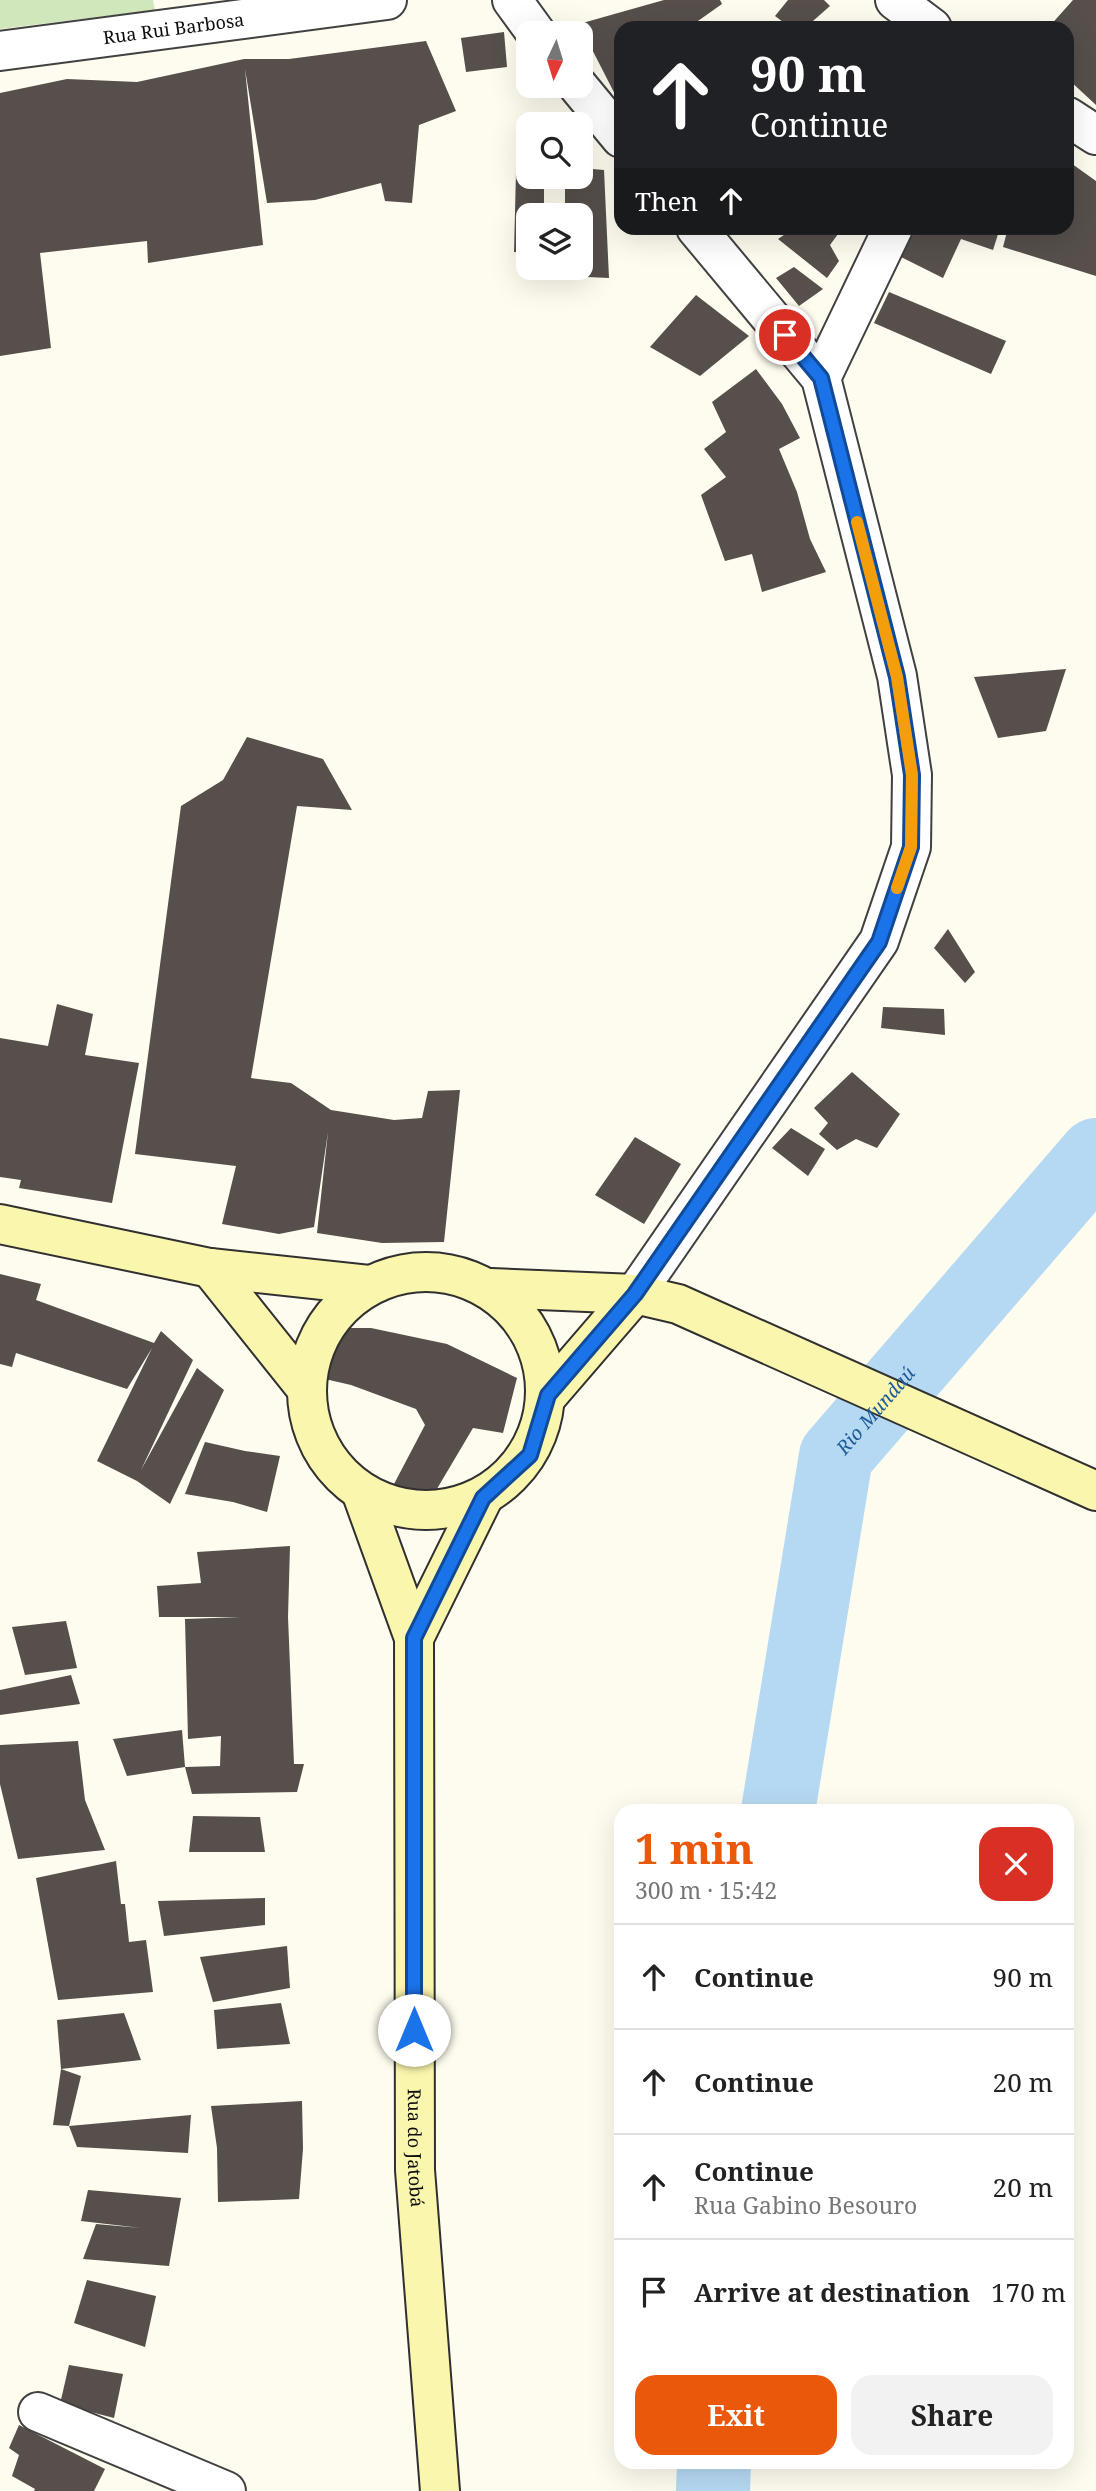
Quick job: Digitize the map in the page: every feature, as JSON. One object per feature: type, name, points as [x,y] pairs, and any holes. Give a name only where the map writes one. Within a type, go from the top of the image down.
[{"type":"main road","points":[[0,1224],[210,1268],[369,1284],[430,1270],[491,1288],[635,1294],[678,1304],[1095,1490]]},
{"type":"main road","points":[[210,1268],[304,1387],[318,1448],[362,1494],[423,1512],[483,1498],[530,1455],[548,1395],[635,1294]]},
{"type":"main road","points":[[304,1387],[323,1327],[369,1284]]},
{"type":"main road","points":[[491,1288],[533,1334],[548,1395]]},
{"type":"main road","name":"Rua do Jatobá","points":[[362,1494],[414,1638],[415,2170],[440,2491]]},
{"type":"main road","name":"Rua do Jatobá","points":[[414,1638],[483,1498]]},
{"type":"street","name":"Rua Rui Barbosa","points":[[0,51],[183,13],[387,0]]},
{"type":"street","points":[[512,0],[527,21]]},
{"type":"street","points":[[895,0],[923,21]]},
{"type":"street","points":[[588,98],[614,130]]},
{"type":"street","points":[[1074,121],[1096,135]]},
{"type":"street","points":[[635,1294],[879,942],[911,847],[912,775],[897,677],[821,378],[702,235]]},
{"type":"street","points":[[821,378],[890,235]]},
{"type":"street","points":[[38,2412],[226,2491]]},
{"type":"green space","points":[[0,0],[153,0],[155,10],[0,29]]},
{"type":"building","points":[[664,0],[720,0],[722,4],[698,21],[614,21],[614,92],[593,51],[593,21],[590,21]]},
{"type":"building","points":[[788,0],[824,0],[830,6],[813,21],[782,21],[775,16]]},
{"type":"building","points":[[1073,0],[1096,0],[1096,105],[1074,85],[1074,21],[1054,21]]},
{"type":"building","points":[[504,32],[507,67],[466,72],[461,38]]},
{"type":"building","points":[[426,41],[456,111],[419,125],[412,203],[385,201],[381,183],[315,200],[267,203],[245,69],[263,245],[148,263],[147,241],[40,253],[51,348],[0,356],[0,93],[67,79],[137,82],[244,59],[289,59]]},
{"type":"building","points":[[1074,165],[1096,181],[1096,276],[1003,247],[1006,235],[1074,235]]},
{"type":"building","points":[[593,169],[604,170],[609,278],[593,277],[593,203],[565,203],[565,189],[593,189]]},
{"type":"building","points":[[516,172],[516,189],[544,189],[544,203],[516,203],[514,252]]},
{"type":"building","points":[[784,235],[837,235],[830,245],[839,261],[827,278],[778,239]]},
{"type":"building","points":[[912,235],[998,235],[993,250],[961,239],[943,278],[899,256]]},
{"type":"building","points":[[794,267],[823,289],[799,306],[776,278]]},
{"type":"building","points":[[889,292],[1006,341],[991,374],[874,323]]},
{"type":"building","points":[[696,295],[749,336],[700,376],[650,347]]},
{"type":"building","points":[[756,369],[782,404],[800,438],[779,449],[797,492],[810,539],[826,572],[762,592],[752,554],[725,561],[701,495],[726,477],[704,449],[726,432],[712,402]]},
{"type":"building","points":[[1066,669],[1046,731],[998,738],[974,677]]},
{"type":"building","points":[[247,737],[323,759],[352,810],[297,806],[251,1078],[291,1083],[331,1110],[394,1120],[422,1118],[428,1091],[460,1090],[444,1242],[382,1243],[317,1233],[328,1132],[314,1227],[279,1234],[222,1224],[236,1166],[135,1154],[181,806],[223,780]]},
{"type":"building","points":[[948,929],[975,972],[965,983],[934,948]]},
{"type":"building","points":[[57,1004],[93,1014],[85,1055],[139,1063],[112,1203],[19,1188],[21,1180],[0,1177],[0,1038],[48,1046]]},
{"type":"building","points":[[883,1007],[944,1009],[945,1035],[881,1028]]},
{"type":"building","points":[[852,1072],[900,1114],[877,1148],[856,1139],[837,1150],[819,1134],[828,1123],[814,1108]]},
{"type":"building","points":[[791,1128],[825,1149],[808,1176],[772,1148]]},
{"type":"building","points":[[635,1137],[681,1164],[644,1224],[595,1195]]},
{"type":"building","points":[[0,1274],[41,1284],[36,1300],[154,1343],[161,1331],[193,1360],[141,1470],[197,1368],[224,1390],[170,1504],[137,1481],[97,1461],[152,1348],[127,1389],[16,1353],[12,1367],[0,1364]]},
{"type":"building","points":[[339,1328],[371,1328],[447,1344],[517,1378],[503,1433],[473,1428],[428,1504],[394,1484],[425,1425],[416,1409],[351,1385],[325,1379]]},
{"type":"building","points":[[205,1442],[280,1456],[267,1512],[233,1502],[185,1494]]},
{"type":"building","points":[[290,1546],[288,1617],[294,1764],[304,1764],[297,1792],[192,1794],[185,1767],[220,1766],[221,1736],[188,1739],[185,1619],[240,1617],[159,1617],[157,1586],[201,1583],[197,1552]]},
{"type":"building","points":[[66,1621],[77,1668],[25,1675],[12,1627]]},
{"type":"building","points":[[71,1675],[80,1704],[0,1715],[0,1690]]},
{"type":"building","points":[[182,1730],[185,1767],[127,1776],[113,1739]]},
{"type":"building","points":[[78,1741],[85,1800],[105,1850],[18,1859],[0,1784],[0,1745]]},
{"type":"building","points":[[193,1816],[260,1817],[265,1852],[189,1852]]},
{"type":"building","points":[[116,1861],[129,1942],[146,1940],[153,1992],[58,2000],[36,1878]]},
{"type":"building","points":[[265,1898],[265,1925],[164,1936],[158,1901]]},
{"type":"building","points":[[287,1946],[290,1988],[213,2002],[200,1957]]},
{"type":"building","points":[[281,2003],[290,2044],[217,2049],[214,2010]]},
{"type":"building","points":[[124,2013],[141,2060],[61,2069],[57,2020]]},
{"type":"building","points":[[61,2069],[81,2076],[69,2126],[53,2125]]},
{"type":"building","points":[[302,2101],[303,2149],[299,2199],[218,2202],[217,2148],[211,2106]]},
{"type":"building","points":[[191,2115],[188,2153],[77,2147],[69,2126]]},
{"type":"building","points":[[88,2190],[181,2198],[169,2266],[83,2259],[96,2224],[141,2228],[81,2221]]},
{"type":"building","points":[[87,2280],[156,2296],[145,2347],[74,2323]]},
{"type":"building","points":[[69,2365],[123,2374],[114,2418],[60,2404]]},
{"type":"building","points":[[19,2425],[105,2469],[94,2491],[34,2491],[35,2489],[12,2476],[19,2455],[9,2448]]},
{"type":"waterway","name":"Rio Mundaú","points":[[779,1804],[836,1456],[1096,1155]]},
{"type":"waterway","name":"Rio Mundaú","points":[[713,2491],[714,2469]]},
{"type":"slow traffic","points":[[857,522],[897,677],[912,775],[911,847],[897,888]]},
{"type":"route","points":[[414,2030],[414,1638],[483,1498],[530,1455],[548,1395],[635,1294],[879,942],[911,847],[912,775],[897,677],[821,378],[785,335]]}]
